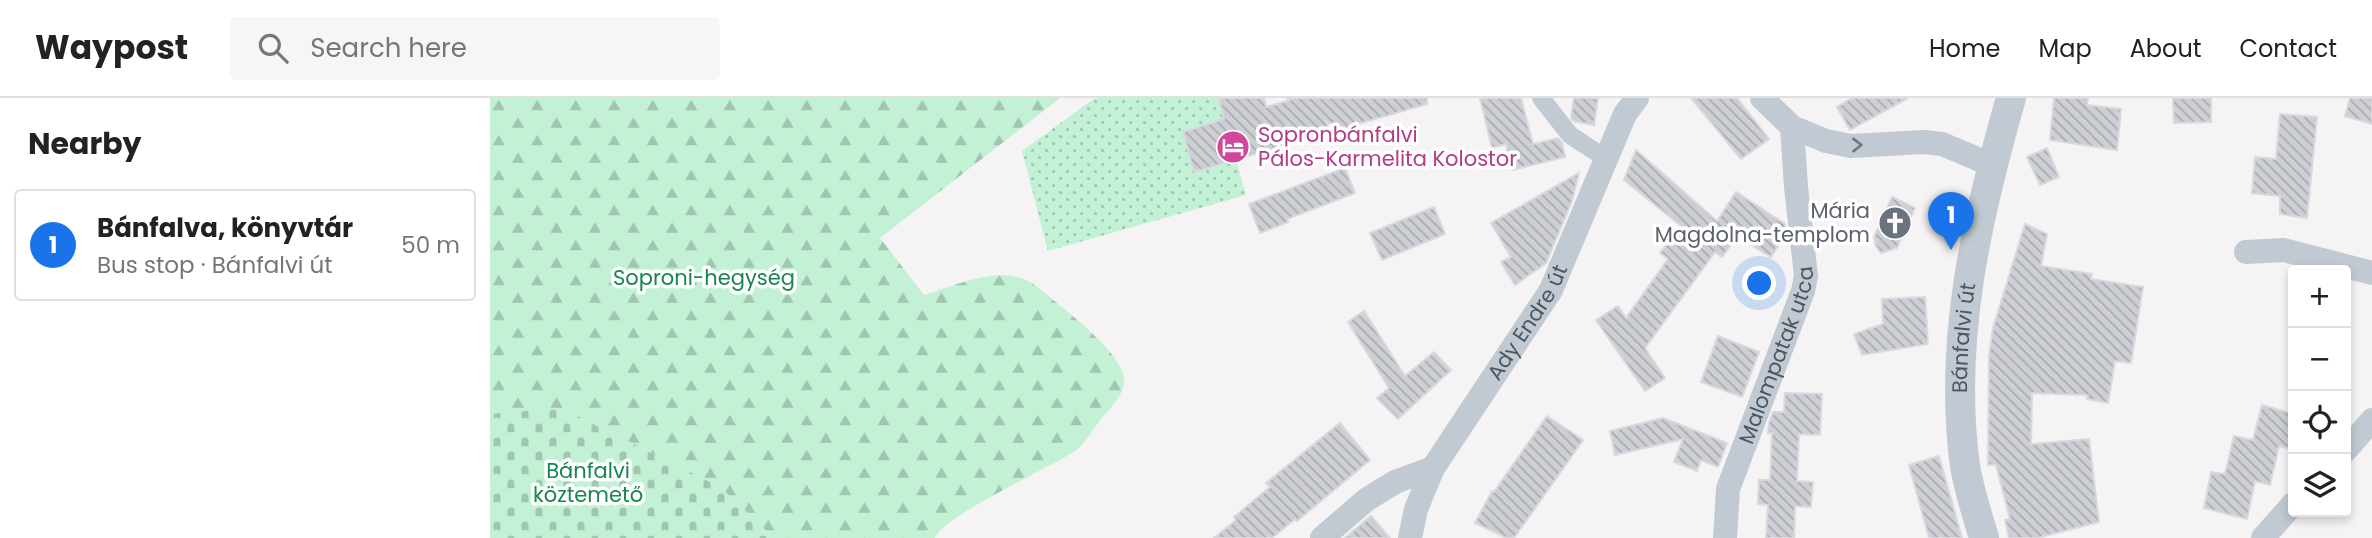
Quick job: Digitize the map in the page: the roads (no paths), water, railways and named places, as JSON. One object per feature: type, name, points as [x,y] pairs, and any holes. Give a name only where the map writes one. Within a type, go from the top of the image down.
[{"type":"street","points":[[1541,98],[1570,135],[1605,158]]},
{"type":"street","name":"Ady Endre út","points":[[1409,538],[1416,509],[1433,468],[1551,290],[1605,158],[1625,114],[1637,98]]},
{"type":"street","points":[[1762,98],[1793,127],[1826,141],[1851,146],[1924,142],[1942,144],[1992,165]]},
{"type":"street","name":"Bánfalvi út","points":[[1984,538],[1965,468],[1960,399],[1962,327],[1978,222],[2011,98]]},
{"type":"street","name":"Malompatak utca","points":[[1725,538],[1728,489],[1803,291],[1806,276],[1796,187],[1793,127]]},
{"type":"street","points":[[2246,252],[2284,250],[2372,273]]},
{"type":"street","points":[[2351,444],[2372,420]]},
{"type":"street","points":[[1322,538],[1366,500],[1395,482],[1433,468]]},
{"type":"street","points":[[2263,538],[2288,510]]},
{"type":"place","name":"Sopronbánfalvi Pálos-Karmelita Kolostor","points":[[1233,147]]},
{"type":"place","name":"Mária Magdolna-templom","points":[[1895,223]]},
{"type":"place","name":"Bánfalva, könyvtár","points":[[1951,250]]},
{"type":"park label","name":"Soproni-hegység","points":[[704,278]]},
{"type":"park label","name":"Bánfalvi köztemető","points":[[588,483]]}]
